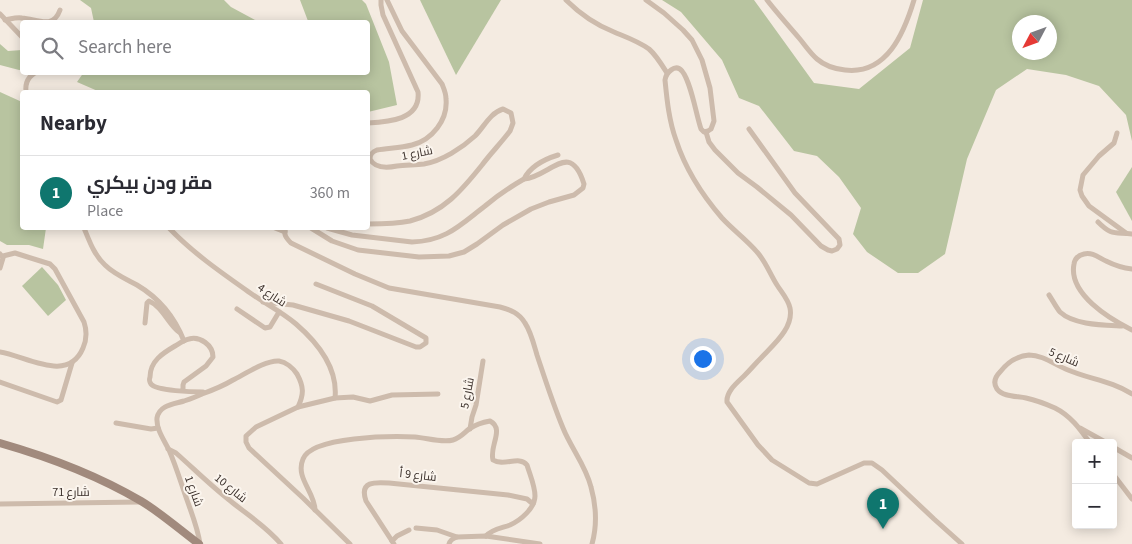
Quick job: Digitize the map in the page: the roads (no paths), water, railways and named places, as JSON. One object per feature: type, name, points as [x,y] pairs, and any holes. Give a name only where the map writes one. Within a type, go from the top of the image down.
[{"type":"street","points":[[370,123],[400,119],[413,110],[418,102],[418,92],[386,21],[381,0]]},
{"type":"street","name":"شارع 1","points":[[370,155],[376,150],[413,145],[432,134],[444,116],[446,104],[445,91],[442,84],[402,31],[387,0]]},
{"type":"street","points":[[566,0],[589,19],[633,39],[649,49],[667,74]]},
{"type":"street","points":[[646,0],[683,30],[692,40],[702,60],[710,88],[714,121],[711,129],[706,132]]},
{"type":"street","points":[[766,0],[816,58],[826,65],[852,70],[862,69],[877,62],[890,51],[907,23],[914,0]]},
{"type":"street","points":[[54,20],[57,18],[60,10]]},
{"type":"street","points":[[0,14],[20,35]]},
{"type":"street","points":[[5,20],[16,18],[31,20]]},
{"type":"street","points":[[749,129],[795,193],[839,239],[840,245],[832,251],[824,248],[791,215],[738,173],[710,145],[706,132],[701,129],[690,90],[682,72],[676,68],[667,74],[665,80],[671,119],[676,139],[687,166],[718,212],[763,259],[790,308],[791,315],[785,331],[736,384],[727,396],[727,402],[772,460],[782,467],[813,484],[864,463],[872,463],[962,544]]},
{"type":"street","points":[[26,90],[27,81],[32,75]]},
{"type":"street","name":"شارع 1","points":[[370,158],[372,164],[383,168],[424,164],[438,160],[466,143],[498,111],[503,109],[510,113],[513,123],[510,132],[471,180],[447,203],[427,215],[409,221],[370,224]]},
{"type":"street","points":[[1116,133],[1114,143],[1099,156],[1083,175],[1080,190],[1089,206],[1129,234]]},
{"type":"street","points":[[524,179],[526,174],[536,166],[550,157],[558,155]]},
{"type":"street","points":[[314,230],[332,241],[358,250],[419,257],[449,256],[464,252],[503,225],[531,209],[574,195],[583,188],[584,184],[577,169],[571,163],[555,165],[533,178],[524,179],[451,232],[430,240],[412,242],[364,237],[334,230]]},
{"type":"street","points":[[1098,222],[1112,233],[1129,234]]},
{"type":"street","points":[[85,230],[95,252],[105,265],[157,300],[174,320],[184,341]]},
{"type":"street","name":"شارع 4","points":[[171,230],[192,250],[296,324],[306,334],[328,361],[334,376],[336,398]]},
{"type":"street","points":[[286,230],[285,236],[291,243],[346,270],[389,288],[500,307],[512,310],[521,317],[528,327],[562,426],[589,479],[595,514],[592,544]]},
{"type":"street","points":[[0,268],[3,259],[2,255],[14,253],[50,264],[55,269],[80,313],[86,329],[86,336],[80,356],[72,363],[47,365],[0,352]]},
{"type":"street","points":[[1132,269],[1126,269],[1107,262],[1094,254],[1086,253],[1078,256],[1075,259],[1074,265],[1075,281],[1084,295],[1101,312],[1132,330]]},
{"type":"street","points":[[263,302],[293,305],[349,321],[416,347],[426,343],[426,338],[372,306],[316,284]]},
{"type":"street","points":[[1049,295],[1059,311],[1070,318],[1089,323],[1125,327]]},
{"type":"street","points":[[145,322],[146,305],[149,301],[157,306],[174,328],[181,333]]},
{"type":"street","points":[[237,309],[265,328],[270,327],[278,312]]},
{"type":"street","points":[[183,391],[184,382],[210,362],[213,354],[208,344],[199,339],[190,338],[162,354],[155,361],[149,380],[151,385],[155,387],[183,391],[195,392],[210,391]]},
{"type":"street","name":"شارع 5","points":[[1087,439],[1071,419],[1053,408],[1026,398],[1003,394],[995,384],[996,377],[1003,368],[1017,358],[1036,356],[1068,370],[1113,384],[1132,394]]},
{"type":"street","name":"شارع 5","points":[[470,429],[483,360]]},
{"type":"street","points":[[116,423],[151,429],[158,428],[158,414],[168,405],[182,402],[210,391],[272,362],[280,362],[293,368],[300,380],[303,397],[298,407]]},
{"type":"street","points":[[0,382],[59,402],[72,363]]},
{"type":"street","points":[[350,544],[344,541],[315,510],[249,448],[246,436],[256,427],[298,407],[336,398],[349,397],[370,400],[392,395],[438,394]]},
{"type":"street","points":[[315,510],[314,502],[301,472],[303,458],[311,450],[324,445],[362,438],[399,436],[454,440],[470,429],[489,421],[496,424],[497,432],[491,454],[493,460],[499,463],[519,460],[524,462],[527,466],[535,496],[533,504],[516,522],[490,532],[486,536]]},
{"type":"street","points":[[1078,426],[1100,439]]},
{"type":"street","name":"شارع 1","points":[[158,428],[168,449],[194,519],[200,544]]},
{"type":"street","points":[[0,443],[80,470],[115,486],[142,502],[200,544]]},
{"type":"street","name":"شارع 10","points":[[168,449],[176,453],[221,494],[272,534],[281,544]]},
{"type":"street","points":[[1117,449],[1132,458]]},
{"type":"street","points":[[1117,479],[1132,499]]},
{"type":"street","name":"شارع 9 أ","points":[[393,543],[366,501],[364,495],[365,488],[372,483],[414,485],[508,495],[527,499],[533,504]]},
{"type":"street","name":"شارع 71","points":[[0,504],[142,502]]},
{"type":"street","points":[[416,528],[437,530],[457,537],[486,536],[540,544]]},
{"type":"street","points":[[393,543],[397,536],[409,530]]},
{"type":"street","points":[[449,544],[453,538],[457,537]]},
{"type":"place","name":"مقر ودن بيكري","points":[[883,529]]}]
